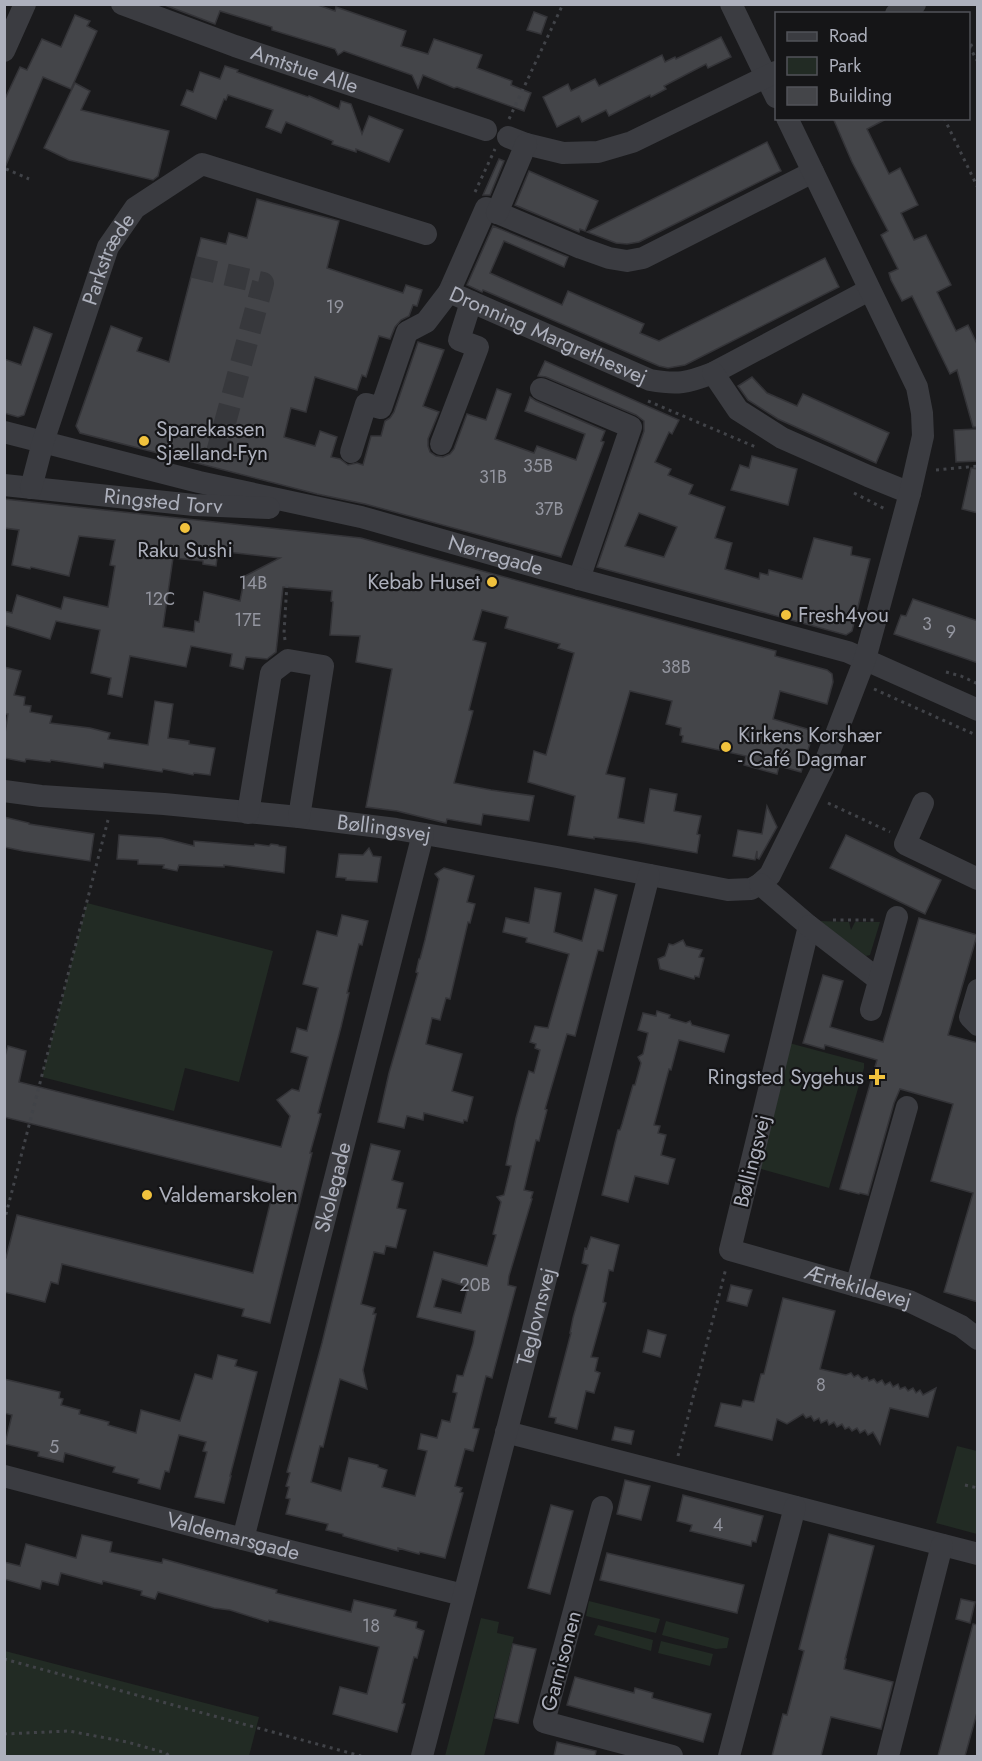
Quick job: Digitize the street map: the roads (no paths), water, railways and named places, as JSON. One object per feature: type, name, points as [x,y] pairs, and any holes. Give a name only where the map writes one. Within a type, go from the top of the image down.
[{"type":"street","points":[[4,51],[25,4]]},
{"type":"street","name":"Amtstue Alle","points":[[122,4],[235,46],[486,130]]},
{"type":"street","points":[[730,4],[773,82],[632,142],[598,152],[563,153],[517,141],[497,213],[581,248],[609,258],[627,261],[643,258],[813,172]]},
{"type":"street","points":[[900,12],[915,4]]},
{"type":"street","points":[[788,120],[917,387],[922,413],[923,436],[904,515],[856,681],[823,768],[770,875],[760,884],[805,923],[879,980]]},
{"type":"street","name":"Parkstræde","points":[[43,442],[108,246],[135,208],[202,164],[426,234]]},
{"type":"street","name":"Dronning Margrethesvej","points":[[497,213],[486,208],[449,292],[650,380],[670,384],[689,382],[713,372],[869,290]]},
{"type":"street","points":[[351,452],[366,404],[381,408],[406,332],[426,322],[449,292]]},
{"type":"street","points":[[441,444],[478,347],[459,340],[471,302]]},
{"type":"street","points":[[713,372],[738,410],[782,438],[910,493]]},
{"type":"street","points":[[541,389],[631,427],[579,579]]},
{"type":"street","name":"Nørregade","points":[[4,432],[199,482],[361,517],[848,652],[978,710]]},
{"type":"street","points":[[31,488],[43,442]]},
{"type":"street","name":"Ringsted Torv","points":[[4,485],[194,505],[282,509],[297,504]]},
{"type":"street","points":[[248,813],[271,673],[288,660],[323,666],[299,818]]},
{"type":"street","name":"Bøllingsvej","points":[[4,791],[113,802],[164,804],[423,834],[728,890],[751,889],[760,884]]},
{"type":"street","points":[[923,803],[905,844],[978,879]]},
{"type":"street","name":"Skolegade","points":[[243,1539],[423,834]]},
{"type":"street","name":"Teglovnsvej","points":[[422,1756],[649,875]]},
{"type":"street","points":[[871,1010],[897,919]]},
{"type":"street","name":"Bøllingsvej","points":[[730,1250],[805,923]]},
{"type":"street","points":[[978,990],[970,1017],[978,1025]]},
{"type":"street","points":[[856,1286],[907,1107]]},
{"type":"street","name":"Ærtekildevej","points":[[730,1250],[909,1301],[961,1326],[978,1339]]},
{"type":"street","points":[[506,1432],[978,1554]]},
{"type":"street","name":"Valdemarsgade","points":[[4,1476],[463,1596]]},
{"type":"street","name":"Garnisonen","points":[[602,1507],[544,1722],[672,1756]]},
{"type":"street","points":[[729,1756],[795,1507]]},
{"type":"street","points":[[888,1756],[942,1545]]},
{"type":"tunnel","points":[[194,267],[263,283],[213,467]]},
{"type":"place","name":"Sparekassen Sjælland-Fyn","points":[[144,441]]},
{"type":"place","name":"Raku Sushi","points":[[185,528]]},
{"type":"place","name":"Kebab Huset","points":[[492,582]]},
{"type":"place","name":"Fresh4you","points":[[786,615]]},
{"type":"place","name":"Kirkens Korshær - Café Dagmar","points":[[726,747]]},
{"type":"place","name":"Ringsted Sygehus","points":[[877,1077]]},
{"type":"place","name":"Valdemarskolen","points":[[147,1195]]}]
